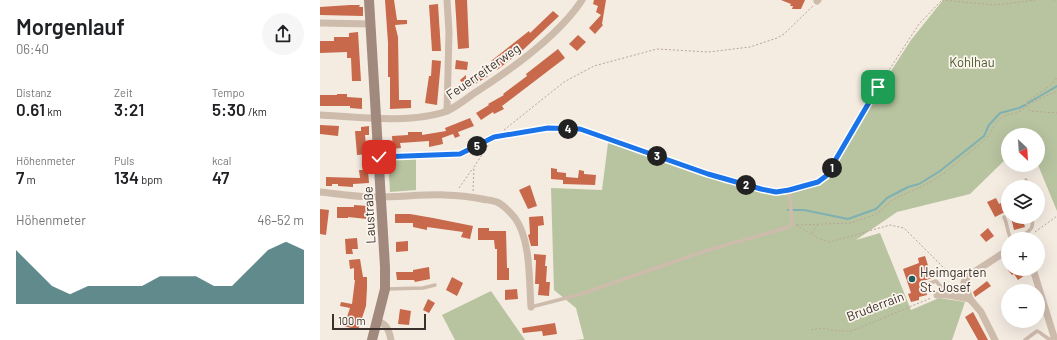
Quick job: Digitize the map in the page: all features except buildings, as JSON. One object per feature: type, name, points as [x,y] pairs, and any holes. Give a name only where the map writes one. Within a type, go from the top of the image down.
[{"type":"street","name":"Laustraße","points":[[369,0],[386,267],[385,289],[378,321],[372,337]]},
{"type":"street","points":[[447,0],[449,32],[447,110]]},
{"type":"street","name":"Feuerreiterweg","points":[[320,115],[417,117],[447,110],[499,78],[544,42],[576,9],[582,0]]},
{"type":"street","points":[[320,23],[371,24]]},
{"type":"street","points":[[320,192],[381,197],[424,194],[472,197],[497,202],[515,218],[520,228],[525,244],[529,270],[530,307]]},
{"type":"street","points":[[995,340],[981,312],[970,299],[964,284],[968,276],[1001,255]]},
{"type":"street","points":[[1035,276],[1054,340]]},
{"type":"street","points":[[937,295],[948,294],[970,299]]},
{"type":"street","points":[[378,321],[384,323],[388,328],[391,340]]},
{"type":"lane","points":[[494,137],[548,128],[580,129],[738,183],[776,192],[789,190],[792,214],[791,225],[772,234],[705,251],[578,295],[530,307]]},
{"type":"lane","points":[[1028,232],[1034,226],[1034,224]]},
{"type":"lane","points":[[927,284],[936,281],[948,294]]},
{"type":"lane","points":[[385,289],[423,288],[434,285]]},
{"type":"lane","points":[[1025,340],[1037,331],[1046,338],[1054,340]]},
{"type":"path","points":[[379,157],[460,154],[494,137],[564,82],[594,66],[657,49],[708,52],[750,47],[778,38],[784,34],[818,0]]},
{"type":"path","points":[[789,190],[818,182],[826,176],[874,94],[919,24],[942,0],[995,5],[1036,0]]},
{"type":"path","points":[[1057,78],[1051,85],[1026,102],[1030,111],[1057,113]]},
{"type":"path","points":[[964,284],[943,267],[904,228],[890,225],[830,242],[796,225],[850,223],[877,214],[892,200],[927,184],[943,174],[982,142],[990,134],[995,124],[1004,116],[1021,111],[1027,105],[1057,91]]},
{"type":"path","points":[[454,196],[494,137]]},
{"type":"path","points":[[472,197],[474,167]]},
{"type":"path","points":[[1034,232],[1057,216]]},
{"type":"path","points":[[812,233],[819,224]]},
{"type":"path","name":"Bruderrain","points":[[811,330],[823,328],[837,331],[852,331],[896,311],[937,295]]},
{"type":"green space","name":"Kohlhau","points":[[943,0],[1057,0],[1057,211],[1041,172],[1045,172],[1045,128],[1001,128],[1001,164],[970,194],[897,212],[856,240],[880,233],[911,310],[939,298],[965,302],[952,340],[576,340],[584,339],[576,308],[554,290],[551,188],[602,190],[609,135],[724,183],[784,195],[819,184],[827,177],[882,85],[911,40]]},
{"type":"green space","points":[[416,159],[416,190],[390,192],[388,160]]},
{"type":"green space","points":[[491,291],[525,340],[455,340],[442,315]]},
{"type":"waterway","points":[[1028,103],[1057,86]]},
{"type":"waterway","points":[[788,210],[804,210],[848,219],[876,209],[887,198],[908,187],[919,184],[940,171],[984,136],[989,125],[1000,113],[1025,105]]},
{"type":"place","name":"Heimgarten St. Josef","points":[[912,279]]},
{"type":"route","points":[[379,157],[460,154],[494,137],[548,128],[580,129],[708,174],[776,192],[809,185],[818,182],[826,176],[878,87]]}]
